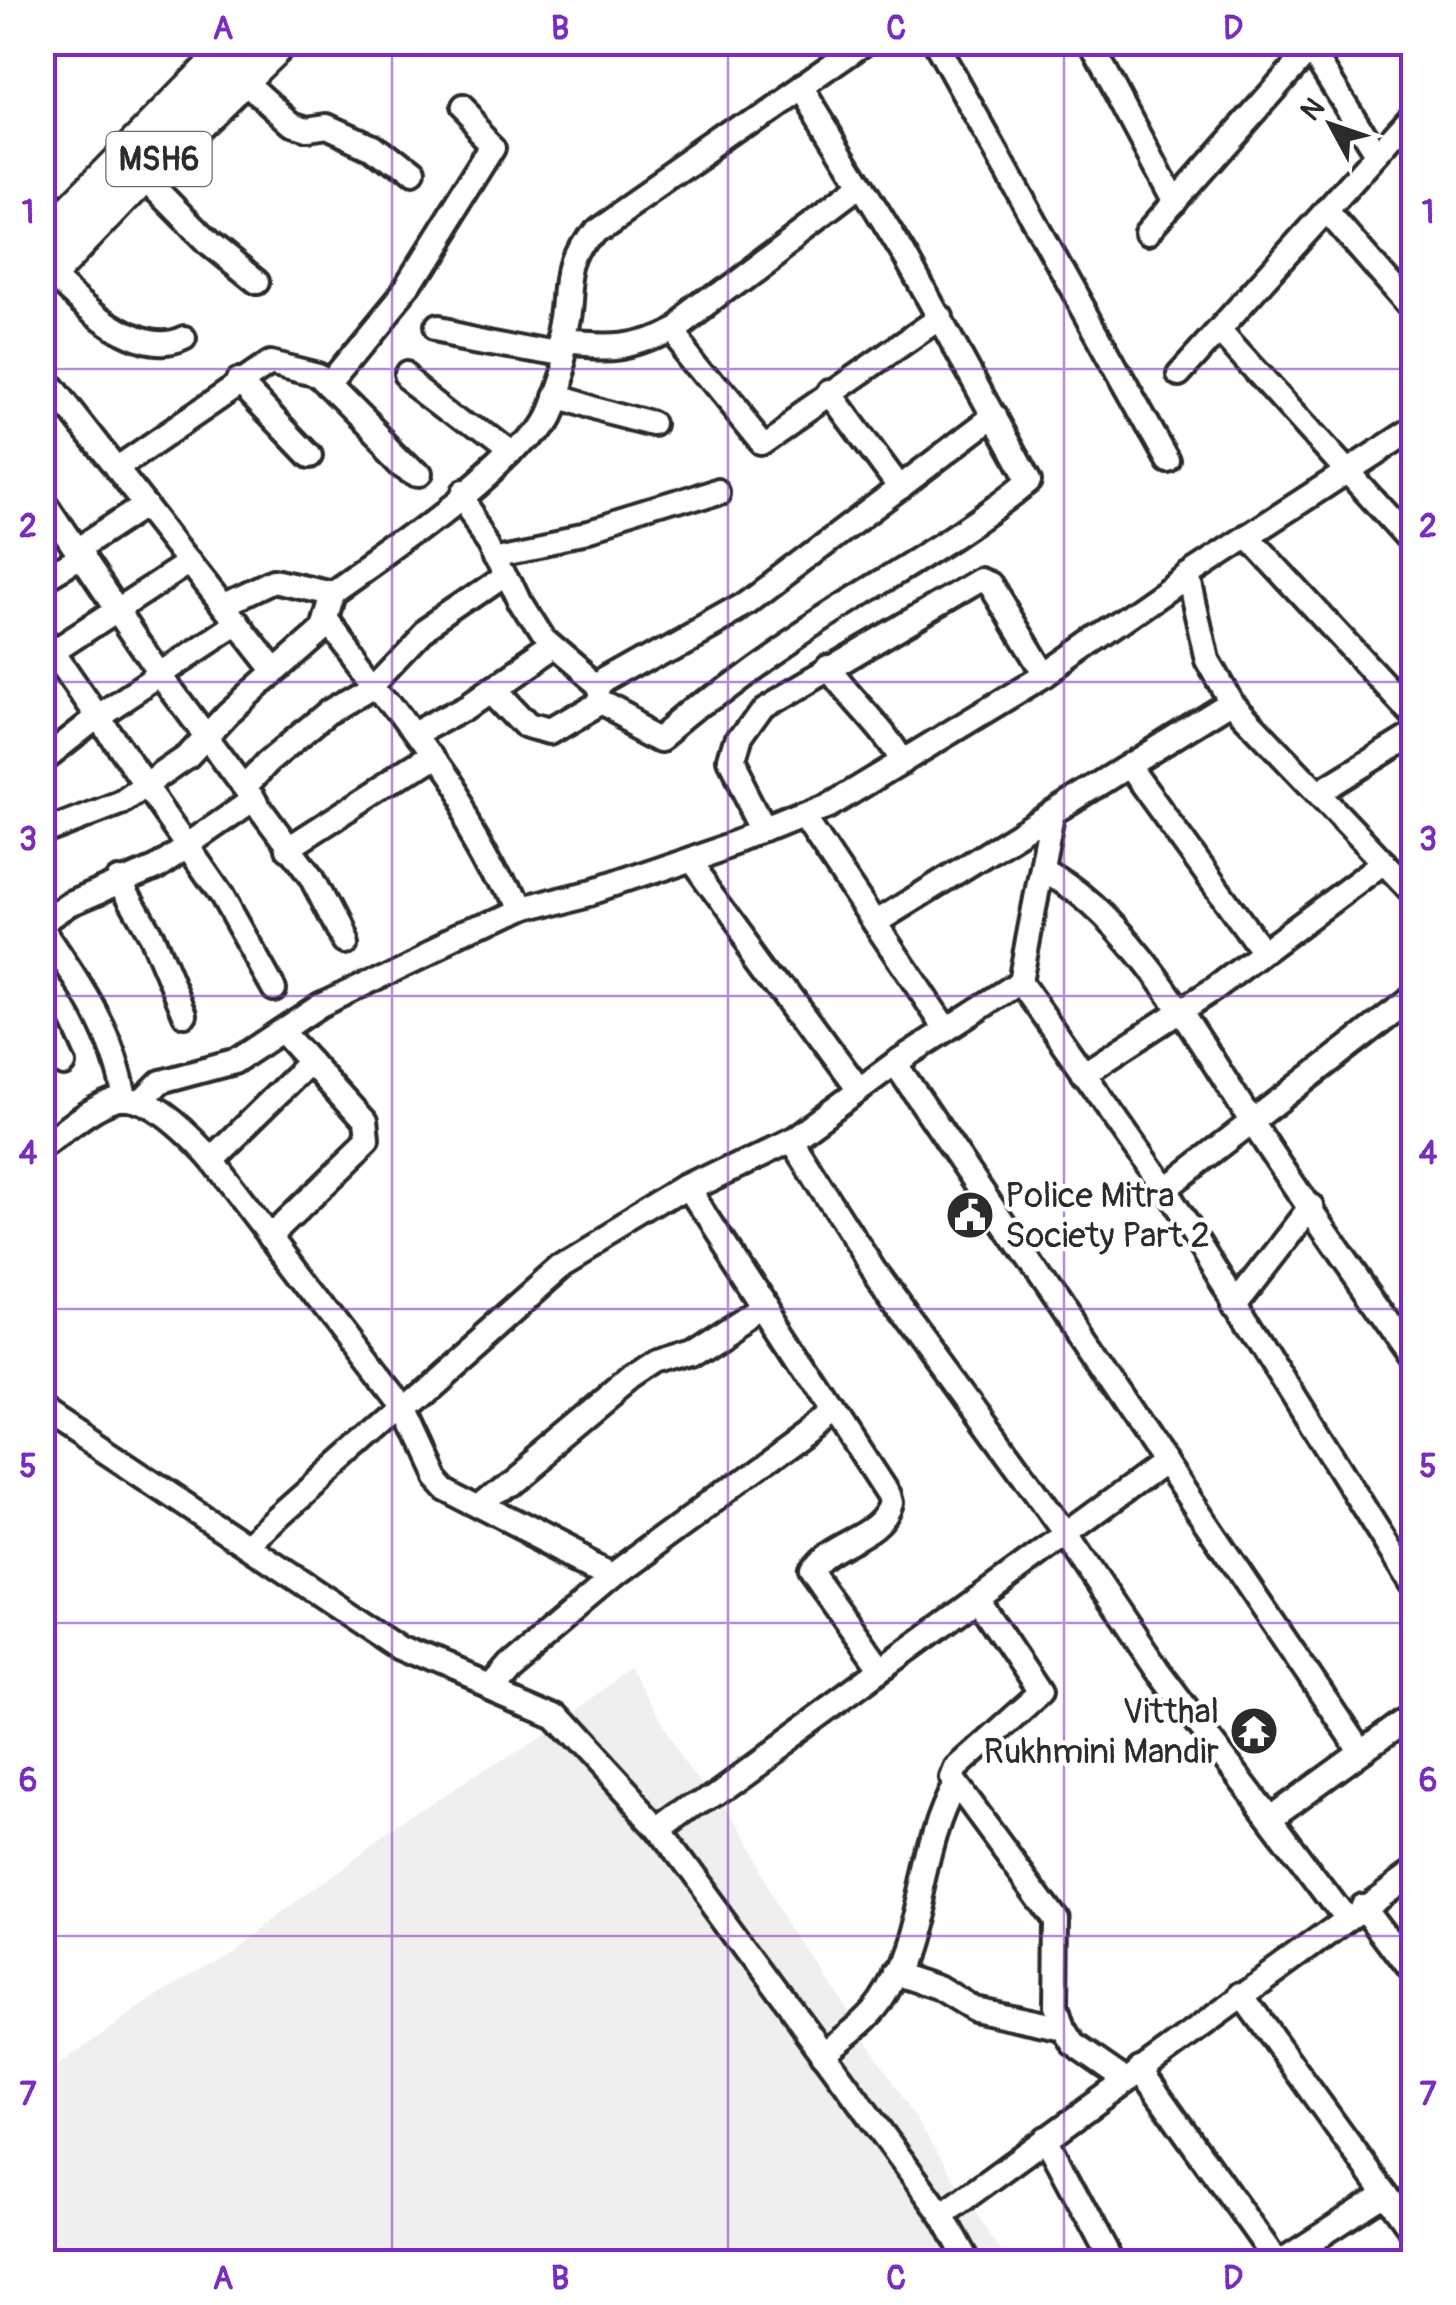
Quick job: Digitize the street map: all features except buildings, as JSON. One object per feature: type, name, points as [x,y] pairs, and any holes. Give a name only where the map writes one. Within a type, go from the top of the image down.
[{"type":"main road","name":"MSH6","points":[[45,265],[233,60],[280,42]]},
{"type":"main road","name":"MSH6","points":[[45,265],[142,175],[233,60]]},
{"type":"street","points":[[42,833],[82,821],[148,786],[208,736],[327,620],[333,594],[510,455],[542,414],[562,349],[578,254],[597,230],[866,42]]},
{"type":"street","points":[[935,42],[1168,461]]},
{"type":"street","points":[[1090,42],[1175,202]]},
{"type":"street","points":[[1147,234],[1308,46],[1375,152]]},
{"type":"street","points":[[233,60],[292,124],[307,129],[327,126],[371,146],[410,177]]},
{"type":"street","points":[[460,496],[550,649],[599,695],[664,736],[716,692],[801,632],[925,558],[1029,481],[941,317],[800,87]]},
{"type":"street","points":[[328,385],[406,290],[495,148],[457,110]]},
{"type":"street","points":[[1180,374],[1414,112]]},
{"type":"street","points":[[142,175],[210,244],[237,261],[257,282]]},
{"type":"street","points":[[434,330],[562,349],[638,345],[672,328],[859,186]]},
{"type":"street","points":[[1326,210],[1414,311]]},
{"type":"street","points":[[45,265],[102,322],[155,345],[184,338]]},
{"type":"street","points":[[672,328],[764,440],[941,317]]},
{"type":"street","points":[[1219,330],[1414,545]]},
{"type":"street","points":[[116,469],[270,363],[318,375],[418,475]]},
{"type":"street","points":[[42,374],[274,670]]},
{"type":"street","points":[[408,376],[510,455]]},
{"type":"street","points":[[238,382],[310,456]]},
{"type":"street","points":[[829,392],[900,488]]},
{"type":"street","points":[[548,396],[656,425]]},
{"type":"street","points":[[492,690],[527,727],[547,733],[599,695],[749,602],[994,416]]},
{"type":"street","points":[[42,1147],[104,1106],[133,1100],[160,1082],[217,1069],[342,994],[517,911],[590,893],[803,816],[903,762],[1046,674],[1246,536],[1414,428]]},
{"type":"street","points":[[496,552],[589,533],[722,492]]},
{"type":"street","points":[[42,499],[162,677],[250,793],[286,849],[311,877],[344,941]]},
{"type":"street","points":[[42,580],[145,505]]},
{"type":"street","points":[[1246,536],[1414,716]]},
{"type":"street","points":[[190,562],[46,649],[100,715],[148,786],[274,989]]},
{"type":"street","points":[[505,575],[423,631],[353,701],[328,712],[267,762],[250,793],[188,846],[156,867],[70,904],[42,926],[81,985],[115,1052],[133,1100],[184,1133],[211,1160],[402,1407],[433,1476],[450,1492],[612,1574]]},
{"type":"street","points":[[1188,575],[1207,660],[1231,702],[1414,894]]},
{"type":"street","points":[[765,832],[736,780],[733,753],[771,700],[980,580],[990,584],[1046,674]]},
{"type":"street","points":[[42,761],[100,715],[162,677],[274,581],[333,594]]},
{"type":"street","points":[[327,620],[416,734],[501,872],[517,911]]},
{"type":"street","points":[[416,734],[492,690],[550,649]]},
{"type":"street","points":[[828,667],[848,696],[882,727],[903,762]]},
{"type":"street","points":[[875,923],[1231,702]]},
{"type":"street","points":[[1318,794],[1414,734]]},
{"type":"street","points":[[286,849],[430,756]]},
{"type":"street","points":[[1130,768],[1263,952]]},
{"type":"street","points":[[1052,815],[1020,982],[1164,1189],[1409,1573]]},
{"type":"street","points":[[803,816],[946,1029]]},
{"type":"street","points":[[690,859],[859,1089]]},
{"type":"street","points":[[1083,1074],[1182,1010],[1384,862]]},
{"type":"street","points":[[1042,869],[1062,880],[1108,923],[1182,1010],[1250,1120],[1414,1358]]},
{"type":"street","points":[[119,880],[152,937],[185,1015]]},
{"type":"street","points":[[249,1543],[562,1266],[690,1189],[792,1140],[895,1063],[1020,982]]},
{"type":"street","points":[[1164,1189],[1414,996]]},
{"type":"street","points":[[42,1016],[64,1064]]},
{"type":"street","points":[[270,1238],[367,1143],[366,1123],[282,1031]]},
{"type":"street","points":[[211,1160],[310,1062]]},
{"type":"street","points":[[895,1063],[1360,1752]]},
{"type":"street","points":[[792,1140],[873,1269],[1065,1532],[1156,1669],[1272,1817],[1414,1974]]},
{"type":"street","points":[[690,1189],[891,1502],[881,1523],[822,1558],[811,1572],[880,1668]]},
{"type":"street","points":[[1236,1304],[1310,1206]]},
{"type":"street","points":[[480,1506],[631,1379],[655,1363],[705,1344],[765,1304]]},
{"type":"street","points":[[42,1409],[90,1444],[249,1543],[403,1650],[552,1714],[660,1831],[942,2215],[968,2262]]},
{"type":"street","points":[[487,1686],[506,1664],[612,1574],[834,1412]]},
{"type":"street","points":[[660,1831],[1165,1462]]},
{"type":"street","points":[[977,1598],[1040,1693],[956,1768],[952,1778],[1056,1921],[1056,2006],[1073,2044],[1132,2075],[1278,2262],[1385,2194]]},
{"type":"street","points":[[1272,1817],[1414,1714]]},
{"type":"street","points":[[823,2054],[866,2018],[895,1973],[930,1837],[956,1785]]},
{"type":"street","points":[[942,2215],[1354,1911],[1414,1871]]},
{"type":"street","points":[[895,1973],[938,1987],[974,2009],[1063,2028]]},
{"type":"street","points":[[1241,1994],[1414,2234]]},
{"type":"street","points":[[1046,2138],[1112,2262]]},
{"type":"shaded area","points":[[632,1670],[1007,2262],[43,2262],[42,2076]]},
{"type":"place","name":"Police Mitra Society Part 2","points":[[970,1215]]},
{"type":"place","name":"Vitthal Rukhmini Mandir","points":[[1254,1731]]}]
